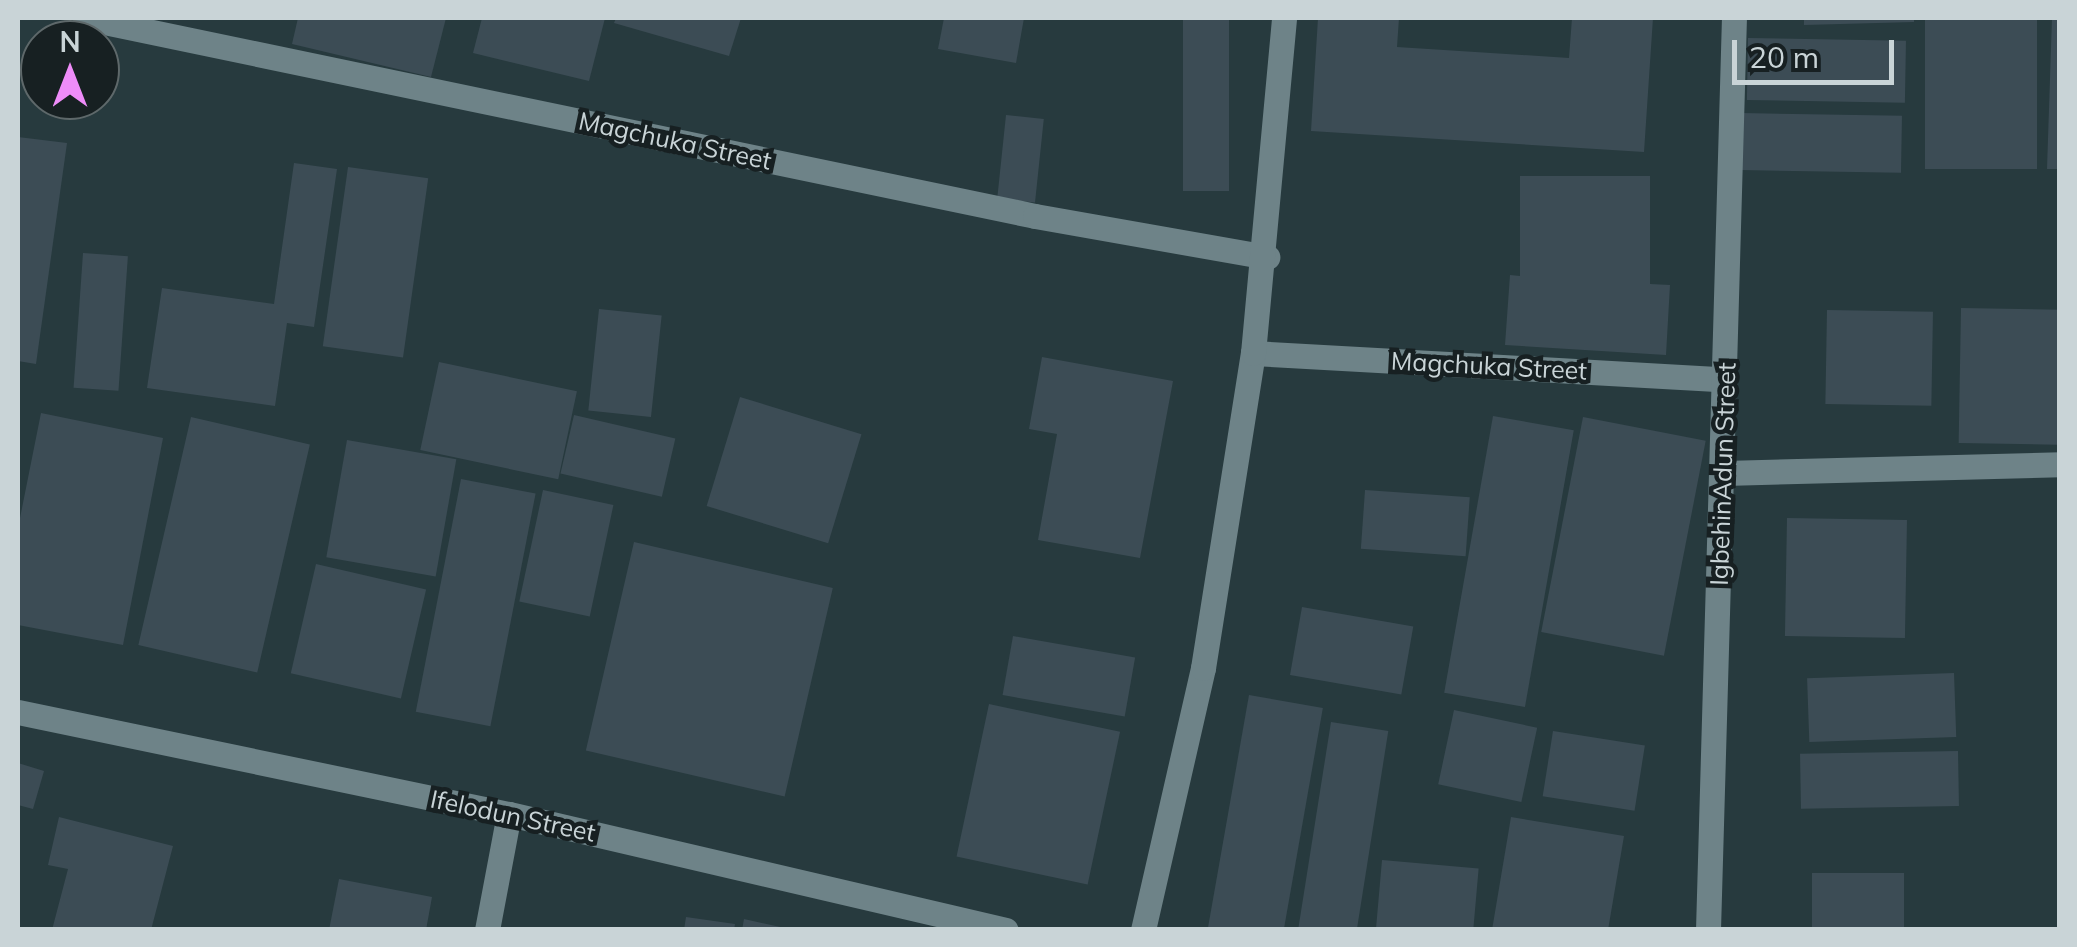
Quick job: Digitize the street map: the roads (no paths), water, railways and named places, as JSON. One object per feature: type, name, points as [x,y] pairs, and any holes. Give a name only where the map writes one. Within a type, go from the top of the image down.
[{"type":"street","name":"Magchuka Street","points":[[85,18],[1035,216],[1267,257]]},
{"type":"street","points":[[1143,930],[1202,668],[1253,353],[1267,257],[1284,18]]},
{"type":"street","name":"IgbehinAdun Street","points":[[1708,930],[1734,18]]},
{"type":"street","name":"Magchuka Street","points":[[1253,353],[1725,379]]},
{"type":"street","points":[[1724,473],[2060,464]]},
{"type":"street","name":"Ifelodun Street","points":[[18,712],[509,814],[1006,930]]},
{"type":"street","points":[[487,930],[509,814]]}]
